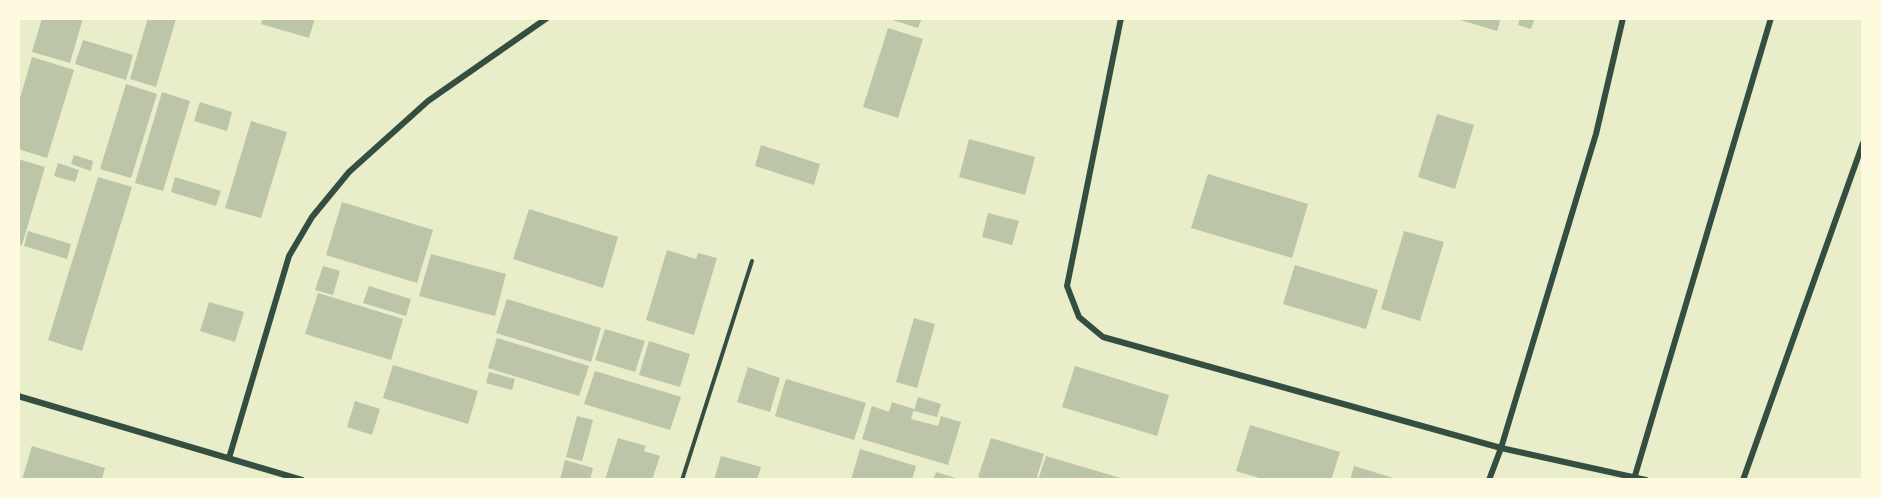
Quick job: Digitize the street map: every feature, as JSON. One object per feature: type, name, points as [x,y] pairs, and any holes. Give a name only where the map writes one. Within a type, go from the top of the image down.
[{"type":"street","points":[[230,458],[289,256],[312,217],[349,172],[428,101],[547,18]]},
{"type":"street","points":[[1121,18],[1067,286],[1079,317],[1103,336],[1501,448],[1634,479],[1647,480]]},
{"type":"street","points":[[1489,480],[1501,448],[1596,134],[1623,18]]},
{"type":"street","points":[[1634,479],[1771,18]]},
{"type":"street","points":[[1743,480],[1863,143]]},
{"type":"street","points":[[18,396],[302,480]]},
{"type":"path","points":[[682,480],[752,261]]},
{"type":"building","points":[[42,18],[83,18],[70,63],[32,52]]},
{"type":"building","points":[[148,18],[176,19],[156,87],[130,79]]},
{"type":"building","points":[[263,18],[315,18],[309,38],[261,24]]},
{"type":"building","points":[[886,18],[922,18],[918,28]]},
{"type":"building","points":[[1460,18],[1501,18],[1497,31],[1460,20]]},
{"type":"building","points":[[1520,18],[1535,18],[1531,29],[1518,25]]},
{"type":"building","points":[[888,28],[923,39],[898,118],[863,107]]},
{"type":"building","points":[[83,40],[133,55],[126,80],[75,64]]},
{"type":"building","points":[[32,57],[74,70],[47,158],[18,149],[18,105]]},
{"type":"building","points":[[126,84],[157,94],[131,178],[100,169]]},
{"type":"building","points":[[162,92],[190,101],[163,191],[135,183]]},
{"type":"building","points":[[200,102],[232,112],[227,131],[194,121]]},
{"type":"building","points":[[1437,114],[1474,125],[1455,189],[1418,177]]},
{"type":"building","points":[[251,121],[287,132],[261,218],[225,208]]},
{"type":"building","points":[[969,139],[1035,157],[1025,195],[959,177]]},
{"type":"building","points":[[761,145],[820,164],[814,185],[755,166]]},
{"type":"building","points":[[74,155],[93,161],[91,171],[71,164]]},
{"type":"building","points":[[18,159],[45,167],[22,245],[18,244]]},
{"type":"building","points":[[58,163],[79,170],[75,182],[54,176]]},
{"type":"building","points":[[1208,174],[1308,204],[1292,258],[1191,228]]},
{"type":"building","points":[[98,177],[132,187],[82,351],[48,340]]},
{"type":"building","points":[[175,177],[221,191],[216,206],[171,192]]},
{"type":"building","points":[[342,202],[433,230],[417,283],[326,255]]},
{"type":"building","points":[[529,209],[618,237],[603,288],[513,259]]},
{"type":"building","points":[[988,213],[1019,221],[1012,245],[982,237]]},
{"type":"building","points":[[28,231],[71,244],[67,259],[24,246]]},
{"type":"building","points":[[1404,231],[1444,242],[1420,321],[1381,309]]},
{"type":"building","points":[[667,250],[696,259],[698,253],[717,258],[694,335],[646,320]]},
{"type":"building","points":[[431,254],[506,274],[495,316],[419,296]]},
{"type":"building","points":[[1295,265],[1378,290],[1366,329],[1283,304]]},
{"type":"building","points":[[323,266],[340,271],[333,295],[315,290]]},
{"type":"building","points":[[369,286],[411,299],[406,316],[363,303]]},
{"type":"building","points":[[318,293],[403,319],[391,360],[305,334]]},
{"type":"building","points":[[507,299],[601,328],[591,362],[496,333]]},
{"type":"building","points":[[209,302],[244,312],[235,342],[200,331]]},
{"type":"building","points":[[914,318],[935,324],[917,388],[896,382]]},
{"type":"building","points":[[605,329],[645,341],[635,372],[595,360]]},
{"type":"building","points":[[497,338],[589,366],[579,396],[488,368]]},
{"type":"building","points":[[649,341],[690,354],[680,387],[639,375]]},
{"type":"building","points":[[393,365],[478,391],[468,424],[383,398]]},
{"type":"building","points":[[1075,366],[1169,395],[1157,436],[1062,407]]},
{"type":"building","points":[[748,367],[780,378],[770,412],[737,402]]},
{"type":"building","points":[[595,371],[681,397],[670,430],[584,404]]},
{"type":"building","points":[[489,372],[515,379],[512,390],[486,383]]},
{"type":"building","points":[[786,379],[866,403],[854,440],[775,416]]},
{"type":"building","points":[[918,397],[941,404],[937,417],[914,411]]},
{"type":"building","points":[[355,401],[380,409],[372,435],[347,427]]},
{"type":"building","points":[[892,402],[914,409],[911,419],[938,426],[941,416],[961,422],[948,465],[862,439],[872,406],[889,412]]},
{"type":"building","points":[[577,416],[593,420],[582,461],[566,457]]},
{"type":"building","points":[[1250,425],[1340,452],[1331,480],[1266,480],[1236,471]]},
{"type":"building","points":[[618,438],[646,446],[644,451],[660,456],[652,480],[605,480]]},
{"type":"building","points":[[991,438],[1044,454],[1036,480],[989,480],[978,477]]},
{"type":"building","points":[[32,446],[105,468],[102,478],[107,480],[22,480]]},
{"type":"building","points":[[860,449],[916,466],[912,480],[851,480]]},
{"type":"building","points":[[721,456],[761,467],[757,480],[714,480]]},
{"type":"building","points":[[1046,456],[1124,479],[1124,480],[1038,480]]},
{"type":"building","points":[[565,460],[593,468],[590,480],[560,480]]},
{"type":"building","points":[[1354,466],[1397,479],[1397,480],[1350,480]]},
{"type":"building","points":[[936,472],[959,479],[959,480],[933,480]]}]
